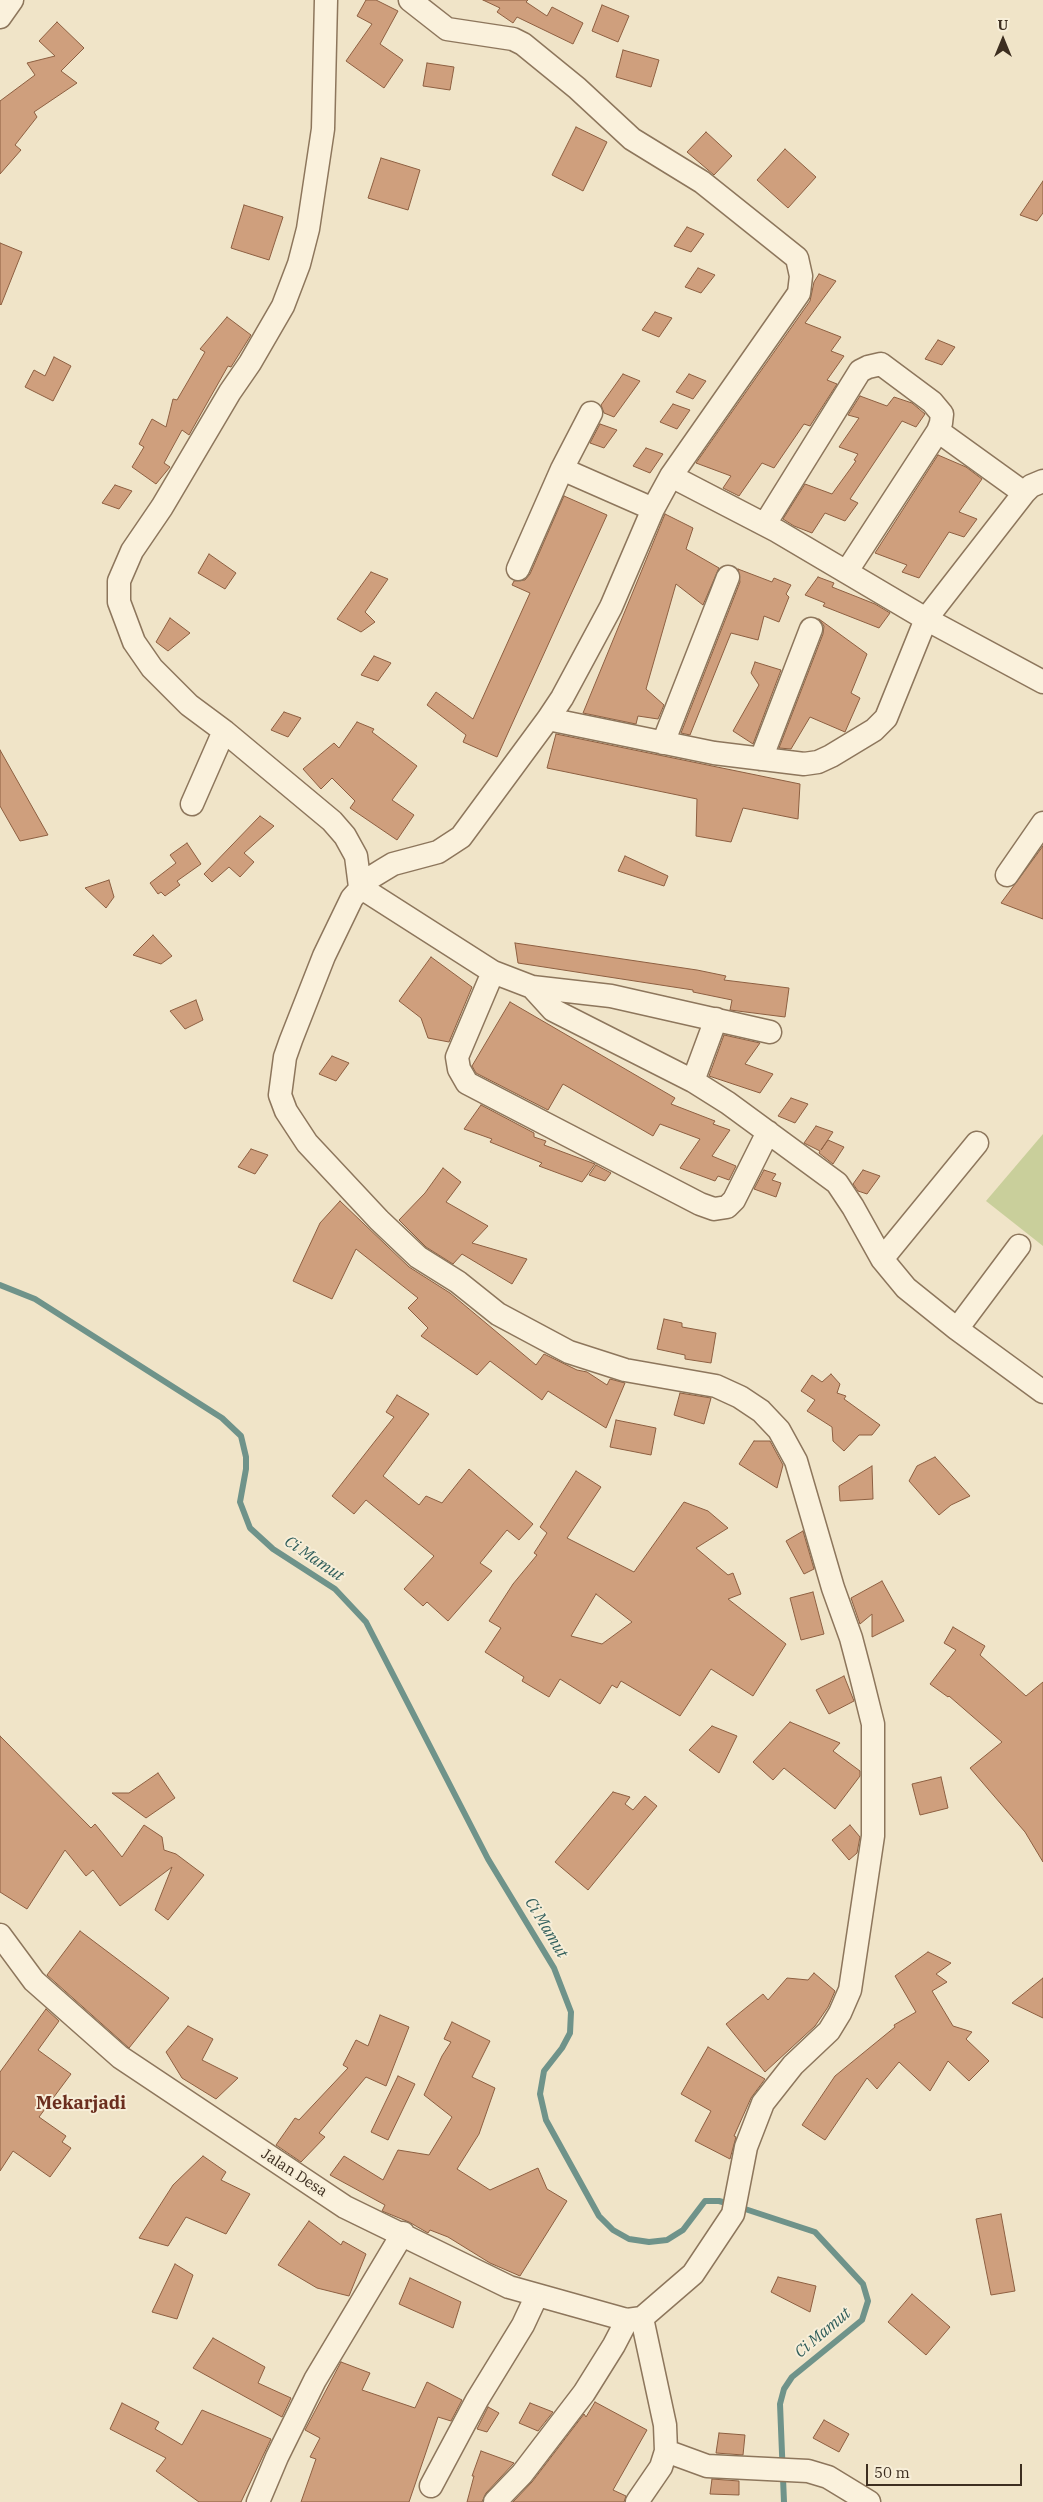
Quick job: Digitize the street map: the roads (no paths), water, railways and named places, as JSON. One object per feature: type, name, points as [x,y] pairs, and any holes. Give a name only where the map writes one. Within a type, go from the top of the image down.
[{"type":"street","points":[[0,17],[12,0]]},
{"type":"street","points":[[326,0],[323,129],[308,229],[293,286],[250,362],[230,392],[162,507],[132,551],[119,581],[119,602],[138,648],[152,668],[189,705],[224,731],[332,820],[345,836],[356,856],[360,887]]},
{"type":"street","points":[[410,0],[447,30],[513,39],[523,44],[577,88],[632,139],[702,182],[797,258],[801,276],[798,293],[672,476],[653,508],[611,608],[562,698],[548,719],[461,837],[438,852],[393,864],[370,878],[352,898],[324,956],[291,1040],[285,1057],[280,1095],[286,1111],[307,1143],[379,1220],[418,1257],[458,1282],[498,1314],[569,1352],[625,1370],[716,1386],[740,1397],[760,1411],[778,1430],[796,1462],[833,1588],[851,1638],[874,1724],[874,1836],[856,1965],[850,1990],[840,2013],[829,2031],[793,2065],[763,2103],[746,2147],[734,2206],[692,2274],[635,2319],[614,2345],[584,2393],[522,2474],[495,2502]]},
{"type":"street","points":[[765,524],[860,371],[881,364],[932,402],[942,414],[938,431],[846,571]]},
{"type":"street","points":[[518,569],[562,469],[591,413]]},
{"type":"street","points":[[938,431],[1024,493]]},
{"type":"street","points":[[562,469],[653,508]]},
{"type":"street","points":[[672,476],[765,524],[926,619],[1043,682]]},
{"type":"street","points":[[548,719],[663,743],[761,759],[804,764],[818,762],[881,725],[886,718],[926,619],[1024,493],[1031,486],[1043,482]]},
{"type":"street","points":[[663,743],[728,577]]},
{"type":"street","points":[[761,759],[811,629]]},
{"type":"street","points":[[192,804],[224,731]]},
{"type":"street","points":[[1007,875],[1043,823]]},
{"type":"street","points":[[360,887],[493,972],[532,986],[611,996],[770,1032]]},
{"type":"street","points":[[493,972],[457,1057],[459,1069],[467,1083],[700,1204],[714,1209],[727,1207],[734,1200],[768,1132]]},
{"type":"street","points":[[532,986],[553,1010],[693,1081],[768,1132],[837,1183],[854,1206],[882,1259],[906,1288],[957,1329],[1040,1384]]},
{"type":"street","points":[[693,1081],[716,1019]]},
{"type":"street","points":[[882,1259],[977,1143]]},
{"type":"street","points":[[957,1329],[1019,1246]]},
{"type":"street","name":"Jalan Desa","points":[[0,1935],[34,1981],[120,2057],[345,2206],[404,2234],[490,2279],[537,2295],[635,2319]]},
{"type":"street","points":[[258,2502],[277,2457],[315,2380],[404,2234]]},
{"type":"street","points":[[431,2486],[477,2400],[523,2325],[537,2295]]},
{"type":"street","points":[[635,2319],[664,2425],[666,2451],[661,2467],[637,2502]]},
{"type":"street","points":[[666,2451],[707,2466],[797,2471],[828,2477],[869,2502]]},
{"type":"waterway","name":"Ci Mamut","points":[[0,1285],[35,1299],[222,1418],[241,1436],[246,1457],[246,1469],[240,1502],[250,1528],[273,1549],[335,1589],[366,1622],[488,1859],[554,1968],[571,2012],[570,2033],[562,2048],[544,2071],[540,2094],[546,2120],[599,2216],[613,2230],[629,2239],[649,2242],[667,2240],[683,2230],[705,2201],[719,2201],[730,2204]]},
{"type":"waterway","name":"Ci Mamut","points":[[739,2207],[815,2232],[863,2284],[868,2301],[862,2320],[792,2377],[784,2389],[780,2404],[784,2502]]},
{"type":"district","name":"Mekarjadi","points":[[81,2104]]}]
